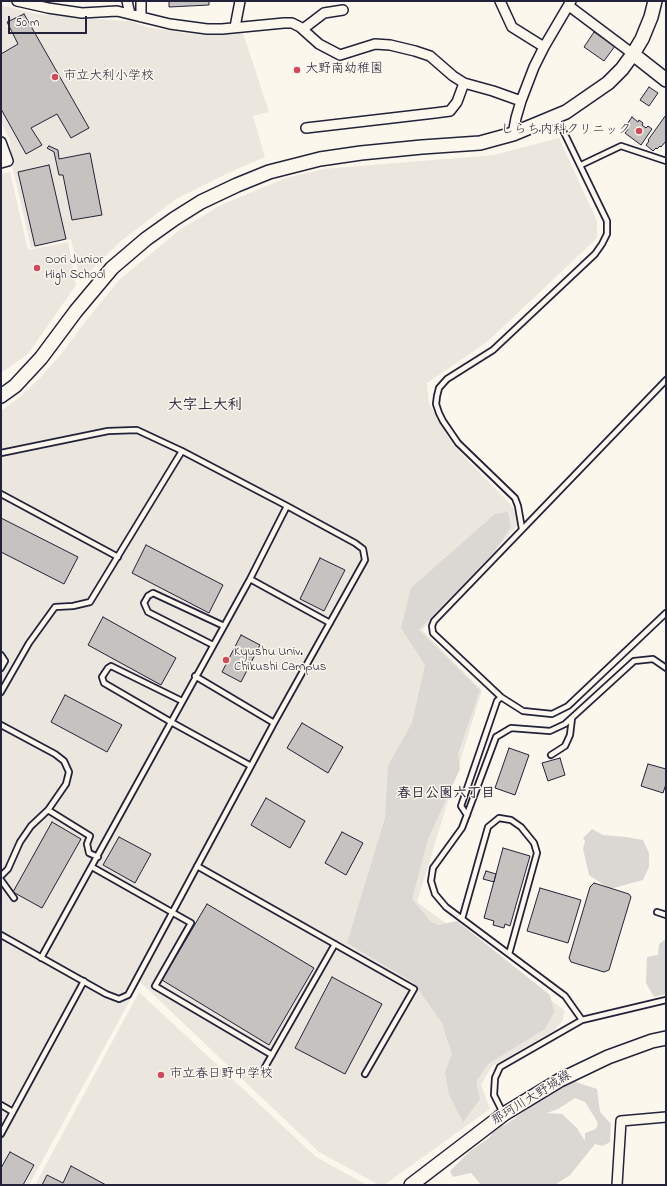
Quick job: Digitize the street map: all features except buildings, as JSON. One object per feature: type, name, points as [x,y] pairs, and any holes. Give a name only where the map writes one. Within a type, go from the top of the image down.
[{"type":"street","points":[[17,1],[49,5],[82,13],[117,11],[170,24],[207,29],[292,23],[303,29],[319,44],[340,54],[375,44],[390,45],[415,51],[430,56],[453,76],[464,83],[521,101]]},
{"type":"street","points":[[127,1],[130,14]]},
{"type":"street","points":[[141,1],[141,17]]},
{"type":"street","points":[[235,27],[240,1]]},
{"type":"street","points":[[500,1],[512,27],[544,47]]},
{"type":"street","points":[[1,396],[15,386],[41,358],[76,311],[112,268],[146,239],[201,202],[237,184],[270,172],[320,159],[361,153],[480,143],[513,134],[557,116],[566,112],[608,83],[622,69],[642,39],[651,17],[655,1]]},
{"type":"street","points":[[513,134],[521,101],[534,66],[570,3],[666,80]]},
{"type":"street","points":[[303,29],[324,13],[343,10]]},
{"type":"street","points":[[306,128],[450,111],[457,102],[464,83]]},
{"type":"street","points":[[1,142],[8,161],[1,163]]},
{"type":"street","name":"那珂川大野城線","points":[[411,1185],[504,1114],[566,1077],[608,1057],[652,1040],[666,1038]]},
{"type":"street","points":[[616,1185],[621,1120],[666,1118]]},
{"type":"lane","points":[[522,529],[515,498],[458,443],[443,421],[436,404],[439,388],[447,379],[493,350],[595,254],[607,234],[607,221],[557,116]]},
{"type":"lane","points":[[581,165],[621,146],[666,161]]},
{"type":"lane","points":[[666,380],[434,621],[432,626],[433,633],[501,697],[523,711],[552,714],[568,706],[666,613]]},
{"type":"lane","points":[[1,453],[108,431],[137,430],[182,451],[288,506],[355,543],[363,548],[365,560],[274,723],[128,995],[119,999],[106,994],[1,935]]},
{"type":"lane","points":[[1,692],[29,643],[55,607],[73,606],[90,602],[182,451]]},
{"type":"lane","points":[[1,494],[118,557]]},
{"type":"lane","points":[[42,958],[212,645],[250,579],[288,506]]},
{"type":"lane","points":[[250,579],[330,622]]},
{"type":"lane","points":[[212,645],[148,612],[144,603],[148,596],[153,592],[224,626]]},
{"type":"lane","points":[[1,655],[5,661],[1,668]]},
{"type":"lane","points":[[582,1020],[565,996],[446,907],[435,894],[431,881],[433,868],[462,828],[496,737],[511,728],[550,731],[565,724],[634,661],[652,659],[666,668]]},
{"type":"lane","points":[[182,701],[111,666],[102,677],[104,683],[251,766]]},
{"type":"lane","points":[[195,676],[274,723]]},
{"type":"lane","points":[[467,815],[461,806],[497,701],[501,697]]},
{"type":"lane","points":[[551,755],[565,746],[570,735],[572,718]]},
{"type":"lane","points":[[1,725],[55,754],[64,761],[69,772],[66,784],[48,810],[31,826],[20,842],[8,869],[1,876]]},
{"type":"lane","points":[[48,810],[90,836],[86,844],[89,853],[98,857]]},
{"type":"lane","points":[[462,919],[488,827],[499,818],[511,820],[521,827],[534,843],[537,853],[509,954]]},
{"type":"lane","points":[[197,866],[414,989],[365,1074]]},
{"type":"lane","points":[[92,867],[191,923],[155,986],[272,1055]]},
{"type":"lane","points":[[1,880],[14,898]]},
{"type":"lane","points":[[657,912],[666,915]]},
{"type":"lane","points":[[265,1067],[335,944]]},
{"type":"lane","points":[[1,1134],[84,982]]},
{"type":"lane","points":[[504,1114],[494,1095],[495,1078],[500,1067],[582,1020],[666,1000]]},
{"type":"lane","points":[[1,1105],[13,1112]]},
{"type":"shaded area","points":[[1,5],[36,14],[63,16],[78,19],[130,21],[147,27],[184,33],[206,35],[223,34],[242,30],[269,112],[253,116],[265,157],[228,173],[176,199],[121,241],[80,281],[71,239],[31,248],[13,169],[9,138],[1,122]]},
{"type":"shaded area","name":"Kyushu Univ. Chikushi Campus","points":[[559,138],[597,221],[597,238],[487,342],[427,383],[429,404],[453,445],[514,508],[518,525],[422,630],[482,690],[417,902],[564,1010],[563,1020],[555,1030],[492,1066],[481,1085],[490,1109],[384,1185],[379,1185],[319,1152],[140,982],[29,1185],[1,1185],[1,411],[20,397],[41,377],[63,352],[120,279],[181,229],[221,205],[286,178],[323,169],[494,155]]},
{"type":"shaded area","name":"Oori Junior High School","points":[[10,172],[28,250],[68,242],[76,285],[28,354],[1,373],[1,174]]},
{"type":"shaded area","points":[[508,512],[511,527],[495,551],[419,630],[480,690],[458,754],[460,769],[428,839],[412,899],[431,922],[439,925],[457,921],[550,995],[554,1012],[545,1029],[488,1064],[476,1082],[480,1099],[463,1122],[449,1095],[445,1072],[452,1054],[442,1023],[414,983],[347,943],[385,818],[388,766],[412,723],[425,665],[401,628],[411,588],[495,514]]},
{"type":"shaded area","points":[[592,829],[603,835],[643,840],[649,853],[649,867],[643,880],[610,889],[589,875],[583,849],[585,841],[583,838]]},
{"type":"shaded area","points":[[666,939],[666,994],[654,997],[646,983],[647,957],[658,955],[659,944]]},
{"type":"shaded area","name":"市立春日野中学校","points":[[139,992],[316,1157],[367,1185],[35,1185]]},
{"type":"shaded area","points":[[573,1081],[597,1089],[600,1112],[611,1124],[610,1142],[603,1146],[595,1144],[570,1175],[555,1185],[481,1185],[471,1173],[453,1177],[450,1171],[469,1152],[489,1138],[497,1127],[507,1124],[532,1105]],"holes":[[[575,1098],[585,1102],[598,1123],[596,1129],[585,1133],[585,1141],[577,1128],[562,1114],[547,1113],[558,1109]]]},
{"type":"place","name":"大野南幼稚園","points":[[297,70]]},
{"type":"place","name":"市立大利小学校","points":[[55,77]]},
{"type":"place","name":"しらち内科クリニック","points":[[639,131]]},
{"type":"place","name":"Oori Junior High School","points":[[37,268]]},
{"type":"place","name":"Kyushu Univ. Chikushi Campus","points":[[226,660]]},
{"type":"place","name":"市立春日野中学校","points":[[161,1075]]},
{"type":"district","name":"大字上大利","points":[[205,407]]},
{"type":"district","name":"春日公園六丁目","points":[[446,795]]}]
